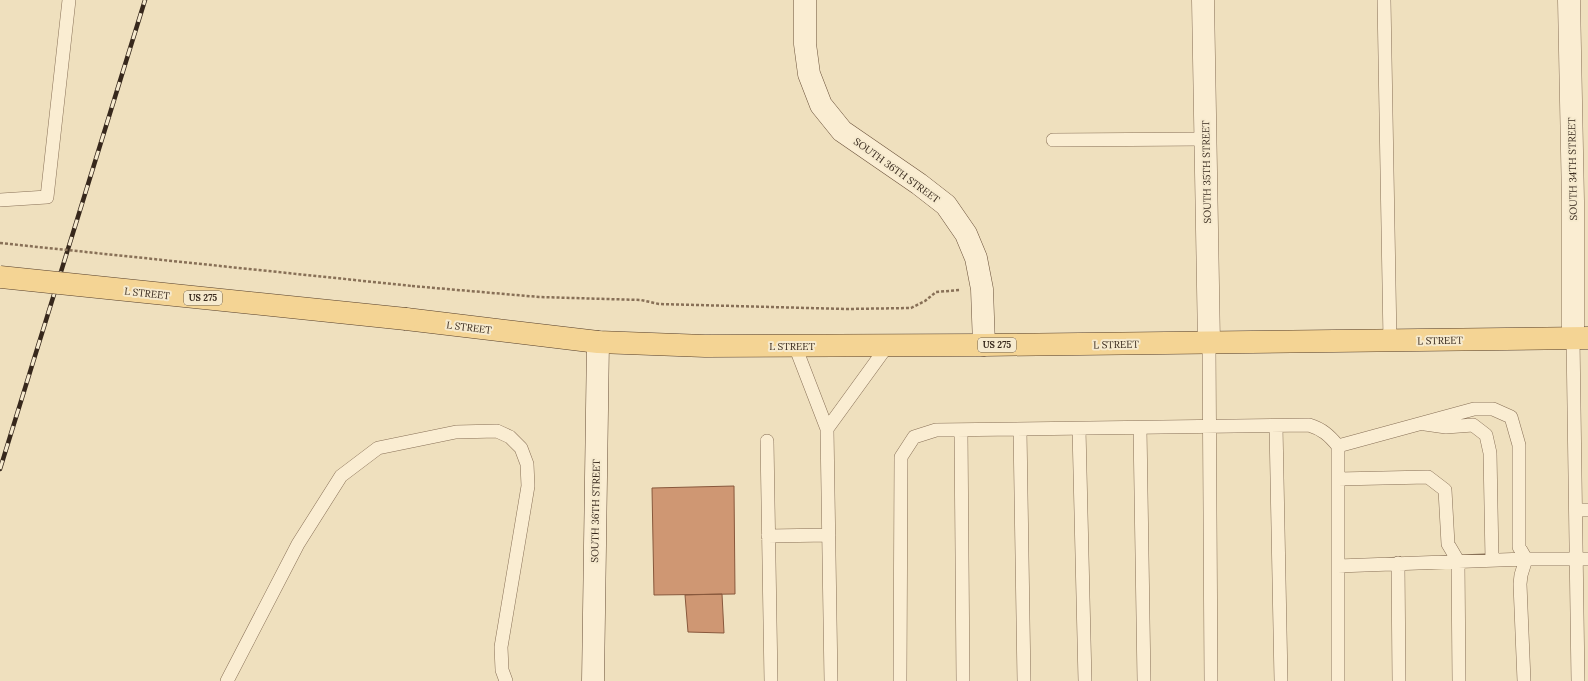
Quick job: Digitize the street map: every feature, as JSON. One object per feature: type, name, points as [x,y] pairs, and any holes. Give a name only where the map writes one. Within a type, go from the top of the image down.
[{"type":"main road","name":"L STREET","points":[[0,277],[406,319],[598,342],[705,346],[888,346],[1581,338]]},
{"type":"street","name":"SOUTH 36TH STREET","points":[[805,0],[805,44],[809,74],[821,105],[842,131],[946,205],[966,234],[976,258],[982,289],[984,345]]},
{"type":"street","name":"SOUTH 35TH STREET","points":[[1203,0],[1209,343]]},
{"type":"street","name":"SOUTH 34TH STREET","points":[[1569,0],[1573,201],[1581,338]]},
{"type":"street","name":"SOUTH 36TH STREET","points":[[593,681],[598,342]]},
{"type":"lane","points":[[0,200],[47,197],[69,0]]},
{"type":"lane","points":[[1384,0],[1390,341]]},
{"type":"lane","points":[[1053,140],[1205,139]]},
{"type":"lane","points":[[1578,681],[1582,559],[1581,338]]},
{"type":"lane","points":[[1209,343],[1211,681]]},
{"type":"lane","points":[[795,346],[827,429],[831,681]]},
{"type":"lane","points":[[827,429],[888,346]]},
{"type":"lane","points":[[1338,446],[1474,408],[1493,409],[1511,417],[1519,444],[1519,547],[1526,559]]},
{"type":"lane","points":[[1419,423],[1446,427],[1473,425],[1486,435],[1490,453],[1492,560]]},
{"type":"lane","points":[[1276,426],[1281,681]]},
{"type":"lane","points":[[900,681],[901,457],[914,437],[936,430],[1209,428],[1276,426],[1308,426],[1318,428],[1328,434],[1338,446],[1338,681]]},
{"type":"lane","points":[[1140,428],[1144,681]]},
{"type":"lane","points":[[1079,429],[1085,681]]},
{"type":"lane","points":[[961,430],[963,681]]},
{"type":"lane","points":[[1020,430],[1024,681]]},
{"type":"lane","points":[[226,681],[298,544],[341,476],[378,448],[456,432],[497,431],[510,437],[521,448],[527,464],[528,486],[501,647],[502,670],[506,681]]},
{"type":"lane","points":[[767,441],[771,681]]},
{"type":"lane","points":[[1338,479],[1428,478],[1445,490],[1448,544],[1458,561],[1459,681]]},
{"type":"lane","points":[[768,536],[829,535]]},
{"type":"lane","points":[[1338,566],[1526,559],[1582,559]]},
{"type":"lane","points":[[1524,681],[1520,575],[1526,559]]},
{"type":"lane","points":[[1398,563],[1399,681]]},
{"type":"path","points":[[0,243],[412,286],[539,297],[641,300],[659,304],[846,309],[911,308],[925,301],[936,292],[982,289]]},
{"type":"building","points":[[734,486],[735,594],[654,595],[652,488]]},
{"type":"building","points":[[722,594],[724,633],[688,632],[685,595]]},
{"type":"railway","points":[[0,469],[145,0]]}]
